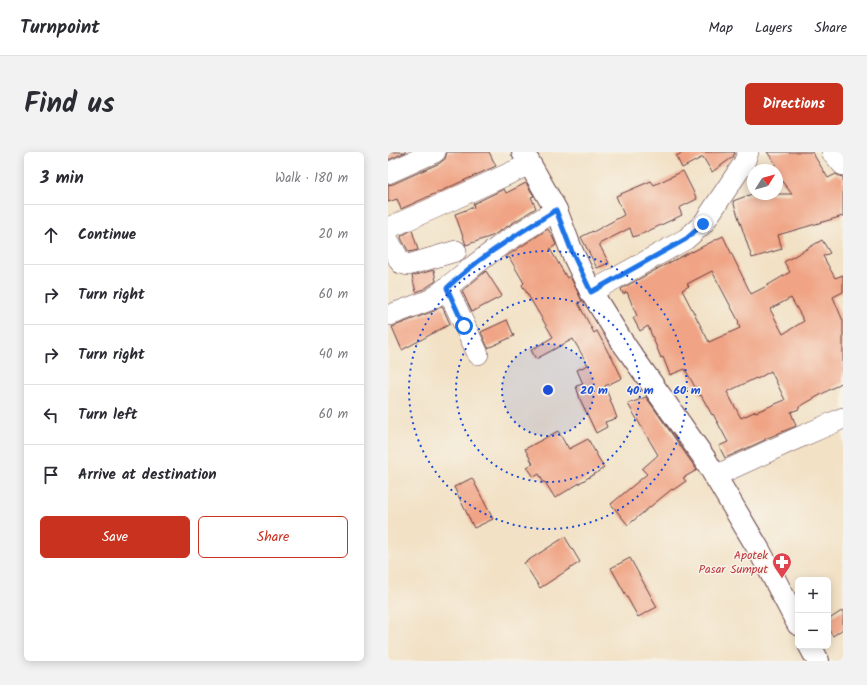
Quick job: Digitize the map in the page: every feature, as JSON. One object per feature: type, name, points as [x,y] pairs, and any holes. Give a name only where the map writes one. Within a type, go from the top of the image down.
[{"type":"main road","points":[[527,158],[556,210],[572,252],[591,292],[623,343],[705,459],[759,550],[795,618]]},
{"type":"main road","points":[[812,649],[818,661]]},
{"type":"street","points":[[388,173],[435,152]]},
{"type":"street","points":[[591,292],[686,239],[703,224],[744,163],[748,152]]},
{"type":"street","points":[[832,152],[843,165]]},
{"type":"street","points":[[388,228],[434,208],[527,158]]},
{"type":"street","points":[[390,315],[430,300],[502,244],[556,210]]},
{"type":"street","points":[[388,240],[401,263],[408,265],[456,251]]},
{"type":"street","points":[[447,288],[478,354]]},
{"type":"street","points":[[715,476],[843,418]]},
{"type":"building","points":[[388,152],[406,152],[388,160]]},
{"type":"building","points":[[447,152],[489,152],[496,166],[401,209],[397,199],[388,202],[388,185],[440,163],[445,159]]},
{"type":"building","points":[[684,152],[735,152],[733,157],[712,172],[703,157],[682,168],[676,156]]},
{"type":"building","points":[[767,152],[812,152],[828,178],[836,174],[843,177],[843,216],[778,235],[782,249],[752,258],[733,201],[747,196],[747,200],[783,200],[783,194],[792,194],[783,183],[783,164],[776,164]]},
{"type":"building","points":[[683,171],[697,199],[679,208],[682,215],[644,233],[633,237],[630,228],[599,244],[609,263],[597,268],[581,237],[624,215],[616,196],[651,181],[654,185]]},
{"type":"building","points":[[526,183],[534,196],[531,197],[536,208],[492,236],[466,245],[455,214],[474,207],[473,204],[504,189],[506,193]]},
{"type":"building","points":[[548,229],[556,245],[550,249],[567,278],[570,276],[582,301],[578,303],[594,333],[597,331],[622,378],[605,386],[617,418],[605,422],[607,427],[596,433],[580,399],[576,386],[583,384],[577,370],[588,365],[573,339],[536,359],[531,350],[553,337],[522,285],[524,283],[509,257],[506,259],[505,257]]},
{"type":"building","points":[[412,230],[418,250],[409,252],[401,236]]},
{"type":"building","points":[[723,236],[751,294],[790,272],[784,262],[822,240],[830,253],[823,256],[835,278],[843,275],[843,292],[833,297],[843,321],[843,382],[799,407],[799,409],[791,412],[796,426],[725,458],[719,446],[728,442],[713,414],[712,415],[701,395],[700,396],[685,369],[670,375],[663,357],[661,358],[648,326],[640,331],[633,318],[637,316],[627,292],[623,294],[621,289]],"holes":[[[712,271],[739,322],[740,328],[709,342],[682,290],[689,286],[687,284]],[[791,298],[804,321],[783,334],[770,309]],[[771,371],[785,400],[741,418],[727,392],[756,378],[757,379]]]},
{"type":"building","points":[[434,270],[436,281],[424,289],[416,292],[412,276]]},
{"type":"building","points":[[486,271],[502,296],[472,312],[462,291]]},
{"type":"building","points":[[442,306],[450,324],[402,350],[392,327],[434,311]]},
{"type":"building","points":[[507,320],[514,336],[488,348],[481,332]]},
{"type":"building","points":[[646,397],[697,470],[683,478],[686,481],[673,490],[672,489],[628,525],[611,504],[647,474],[642,469],[658,455],[628,404]]},
{"type":"building","points":[[558,431],[569,449],[588,439],[604,468],[555,498],[539,474],[534,477],[527,467],[533,464],[525,449]]},
{"type":"building","points":[[472,478],[493,519],[474,528],[454,487]]},
{"type":"building","points":[[565,537],[580,562],[540,588],[524,563]]},
{"type":"building","points":[[630,558],[657,607],[638,617],[611,568]]},
{"type":"building","points":[[843,610],[843,629],[833,636],[831,633],[831,618]]},
{"type":"place","name":"Apotek Pasar Sumput","points":[[782,579]]},
{"type":"route","points":[[464,326],[447,288],[502,244],[556,210],[572,252],[591,292],[686,239],[703,224]]}]
